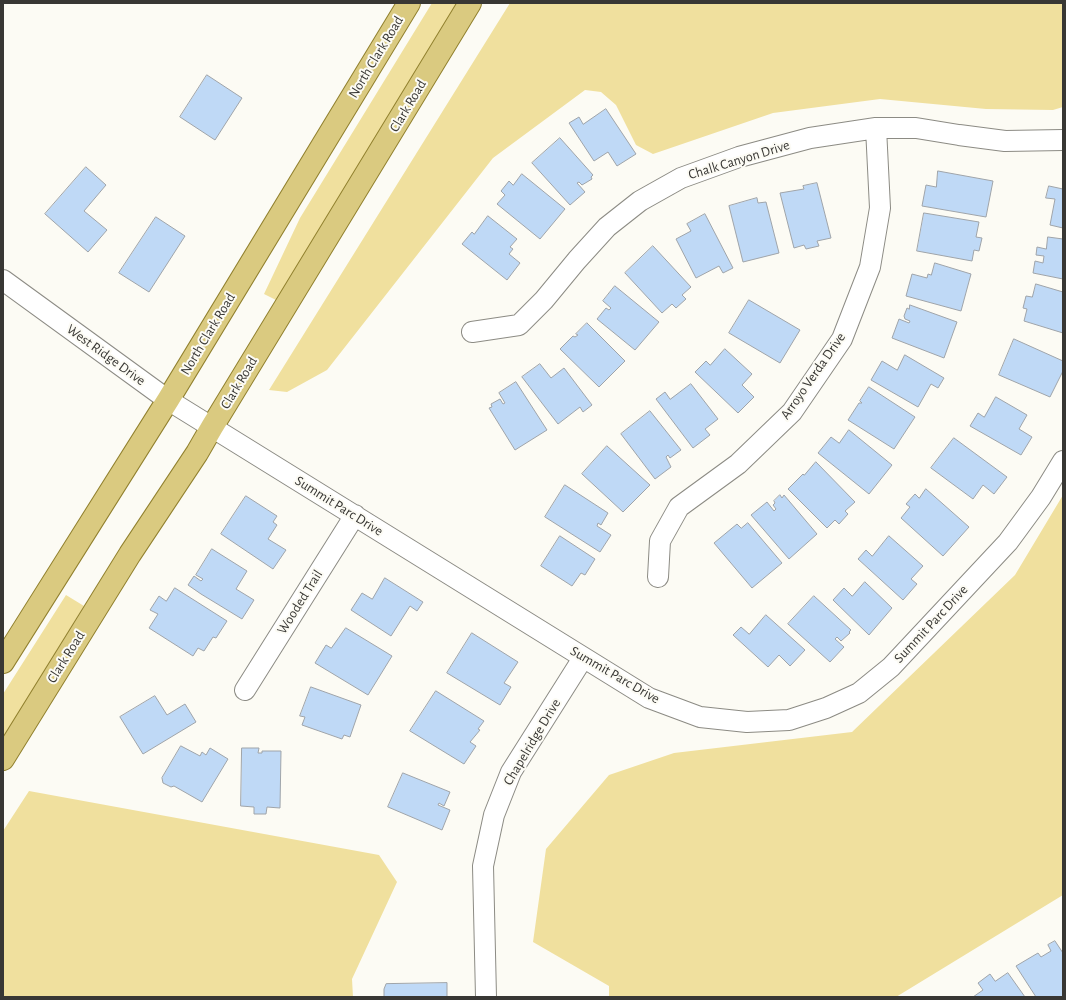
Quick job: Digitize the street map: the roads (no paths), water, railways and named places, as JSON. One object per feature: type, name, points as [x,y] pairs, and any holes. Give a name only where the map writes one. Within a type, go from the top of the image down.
[{"type":"main road","name":"North Clark Road","points":[[3,662],[168,400],[409,3]]},
{"type":"main road","name":"Clark Road","points":[[3,759],[130,554],[197,453],[470,3]]},
{"type":"street","name":"Chalk Canyon Drive","points":[[472,332],[519,325],[544,300],[607,227],[640,201],[681,178],[739,157],[810,138],[876,128],[916,128],[1005,141],[1063,140]]},
{"type":"street","name":"Arroyo Verda Drive","points":[[658,577],[660,540],[679,507],[738,464],[792,412],[842,339],[870,267],[880,208],[876,128]]},
{"type":"street","name":"West Ridge Drive","points":[[3,280],[168,400],[212,427]]},
{"type":"street","name":"Summit Parc Drive","points":[[212,427],[649,698],[700,717],[747,722],[789,720],[826,708],[859,692],[891,667],[1008,542],[1041,496],[1063,461]]},
{"type":"street","name":"Wooded Trail","points":[[245,690],[355,516]]},
{"type":"street","name":"Chapelridge Drive","points":[[486,997],[483,866],[494,815],[511,772],[583,658]]}]
